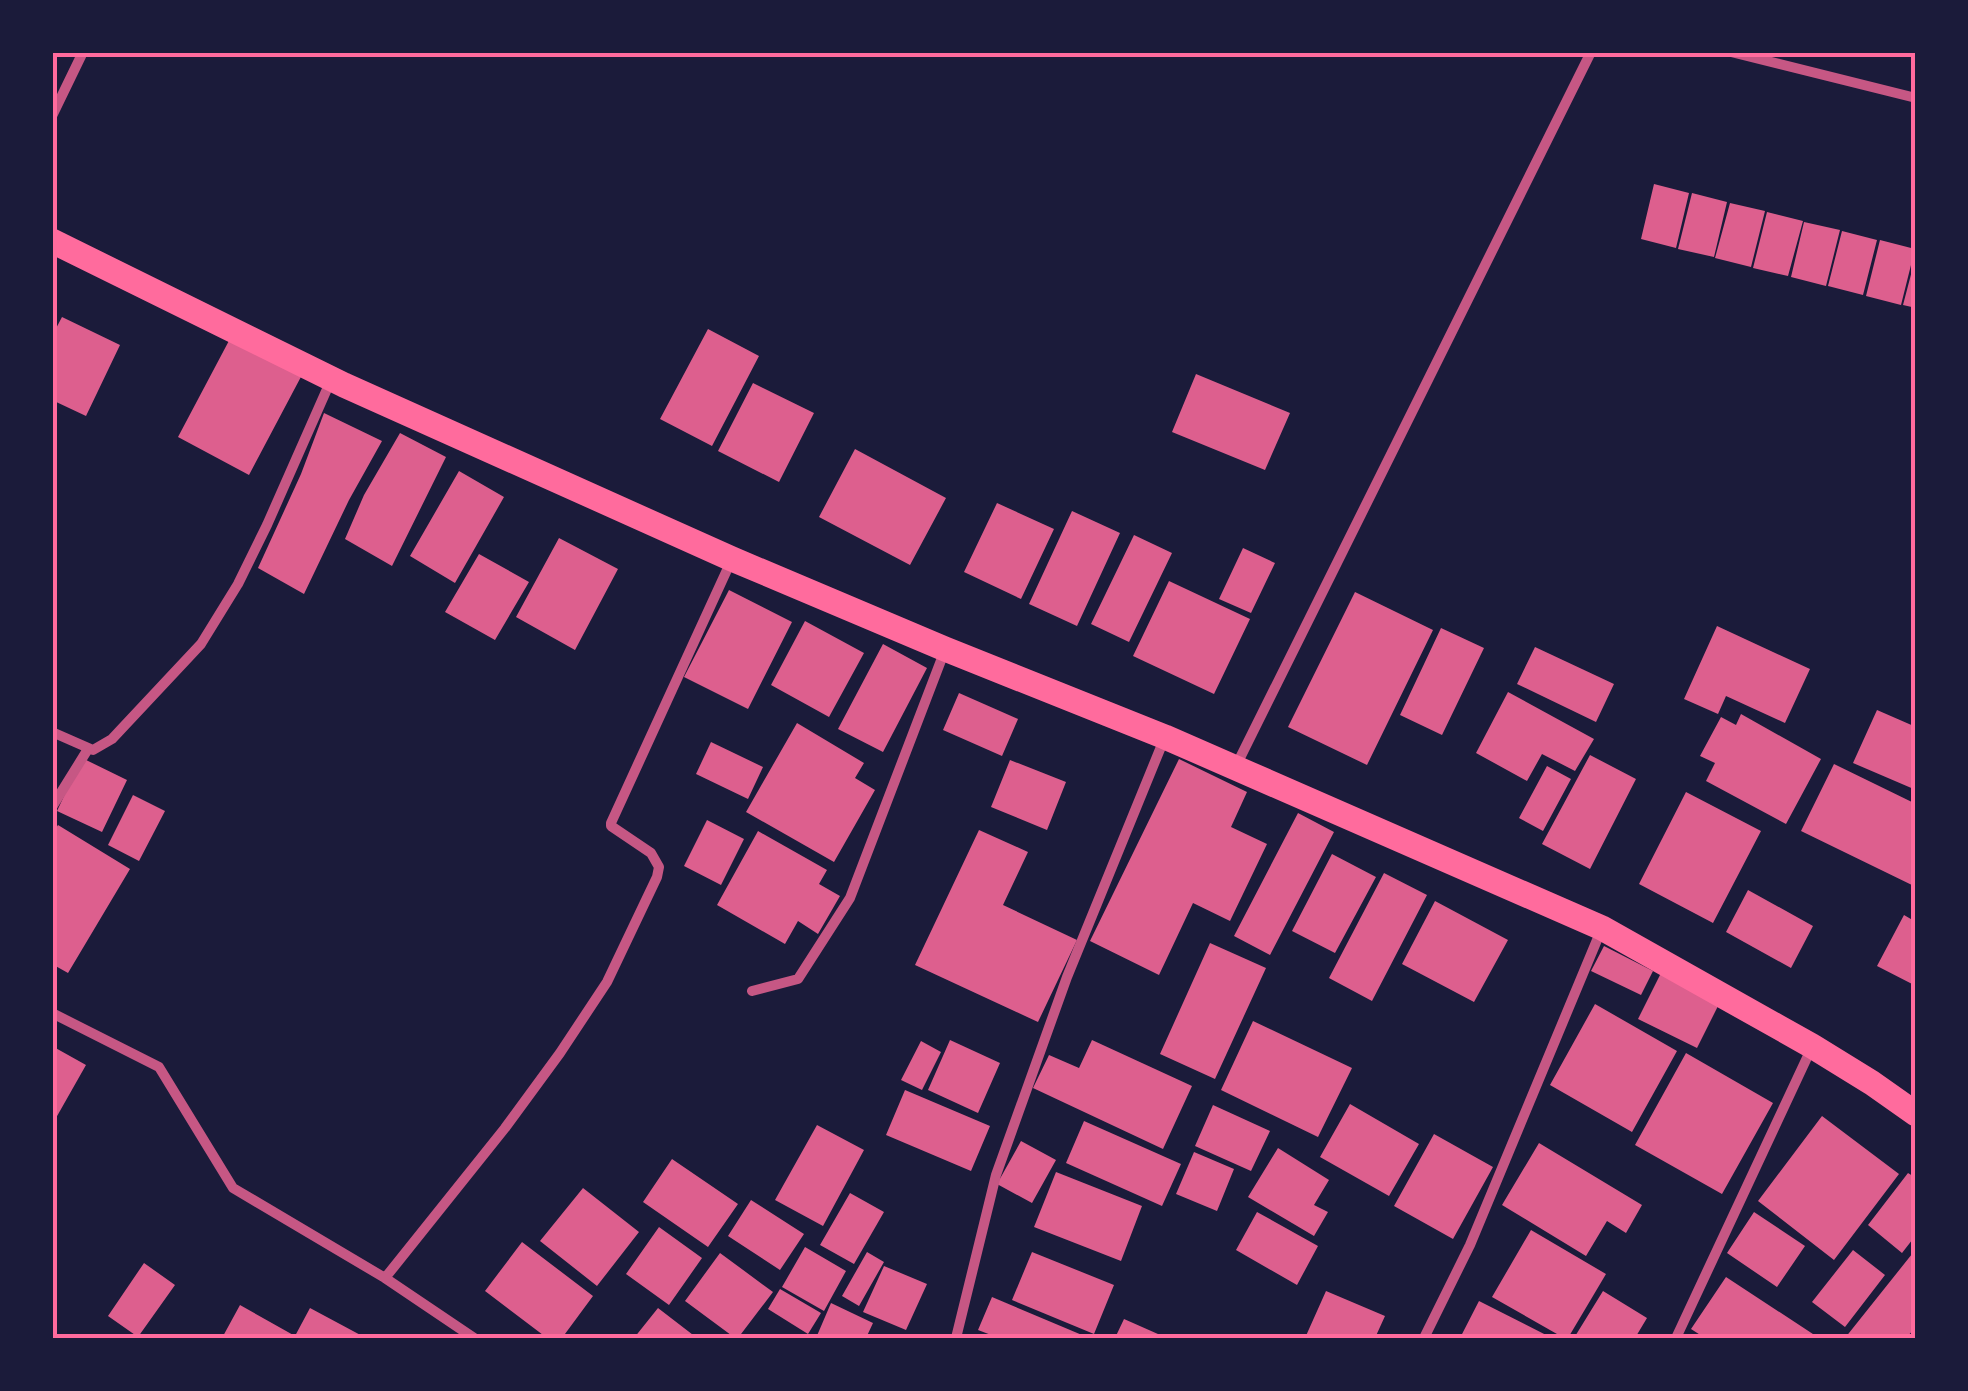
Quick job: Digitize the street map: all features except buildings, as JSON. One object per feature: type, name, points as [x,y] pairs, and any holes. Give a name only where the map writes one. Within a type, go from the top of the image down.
[{"type":"main road","points":[[52,241],[331,379],[732,559],[945,650],[1165,737],[1602,928],[1812,1046],[1916,1114]]},
{"type":"street","points":[[52,116],[83,52]]},
{"type":"street","points":[[1235,769],[1591,52]]},
{"type":"street","points":[[1732,52],[1916,98]]},
{"type":"street","points":[[52,732],[93,750],[112,740],[202,644],[267,525],[331,379]]},
{"type":"street","points":[[386,1278],[516,1113],[607,982],[660,867],[651,854],[610,823],[732,559]]},
{"type":"street","points":[[752,991],[798,979],[850,898],[945,650]]},
{"type":"street","points":[[956,1338],[1003,1157],[1067,977],[1165,737]]},
{"type":"street","points":[[52,807],[88,748]]},
{"type":"street","points":[[1424,1338],[1470,1245],[1602,928]]},
{"type":"street","points":[[52,1013],[159,1067],[233,1188],[386,1278],[474,1338]]},
{"type":"street","points":[[1676,1338],[1812,1046]]}]
